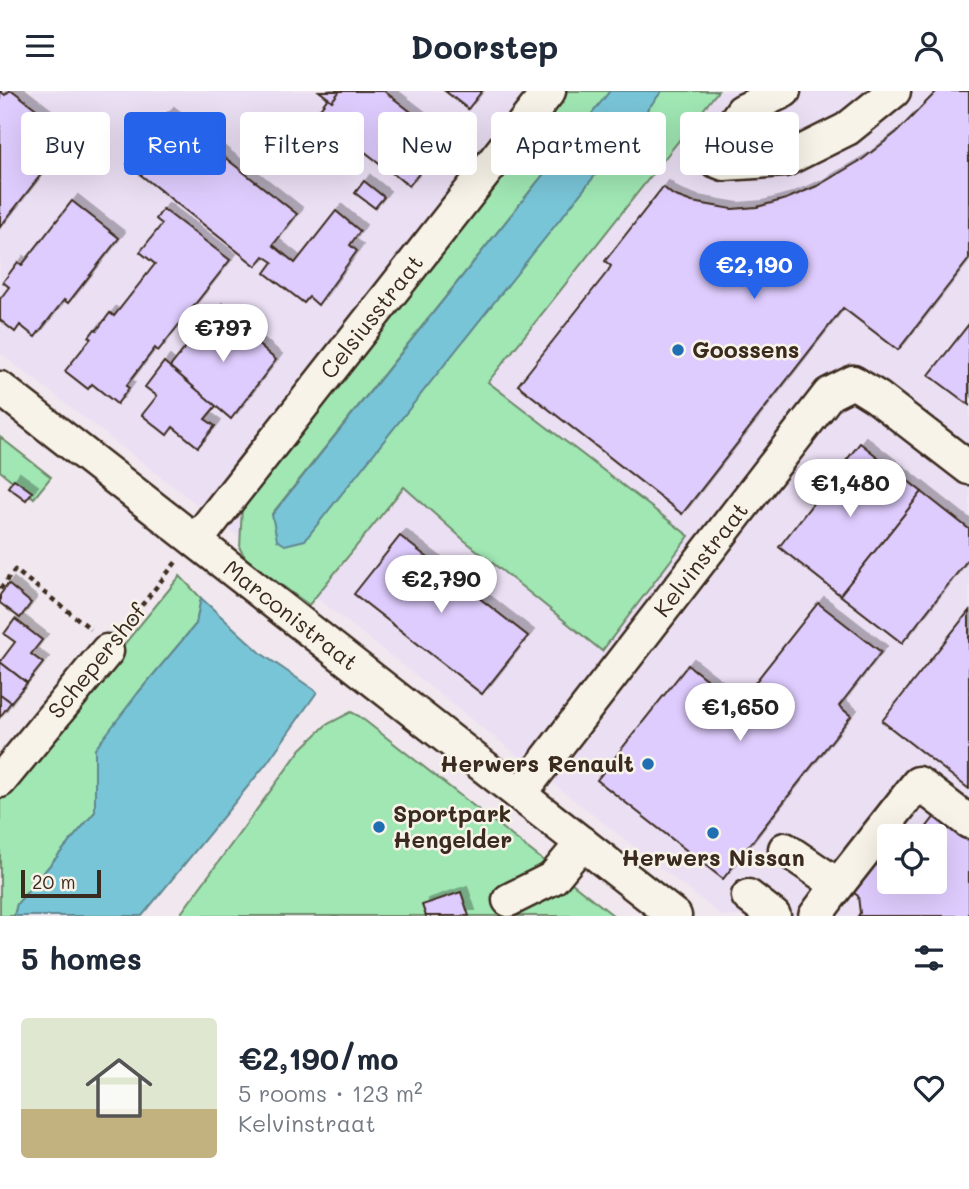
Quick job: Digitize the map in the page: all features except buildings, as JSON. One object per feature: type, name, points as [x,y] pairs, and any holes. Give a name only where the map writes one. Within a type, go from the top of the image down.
[{"type":"street","name":"Celsiusstraat","points":[[196,541],[549,91]]},
{"type":"street","points":[[784,91],[742,111],[709,158],[724,164],[785,160],[847,129],[894,91]]},
{"type":"street","name":"Kelvinstraat","points":[[520,794],[829,394],[853,382],[877,397],[969,468]]},
{"type":"street","name":"Marconistraat","points":[[0,389],[675,916]]},
{"type":"street","name":"Schepershof","points":[[0,781],[107,651]]},
{"type":"street","points":[[815,916],[918,783],[969,822]]},
{"type":"street","points":[[509,901],[553,878],[582,843]]},
{"type":"street","points":[[785,849],[838,885]]},
{"type":"street","points":[[748,896],[774,916]]},
{"type":"path","name":"Schepershof","points":[[107,651],[177,561],[196,541]]},
{"type":"path","points":[[0,589],[15,571],[99,636],[107,651]]},
{"type":"shaded area","points":[[0,91],[969,91],[969,916],[722,916],[251,546],[0,353]]},
{"type":"green space","points":[[567,91],[610,91],[593,112],[551,112]]},
{"type":"green space","points":[[662,91],[718,91],[701,112],[680,112],[680,139],[666,157],[666,112],[645,112]]},
{"type":"green space","points":[[501,175],[543,175],[272,514],[285,544],[305,539],[595,175],[652,175],[488,382],[689,536],[602,651],[464,540],[404,487],[309,605],[247,560],[240,549],[242,505]]},
{"type":"green space","points":[[0,437],[51,477],[34,498],[0,471]]},
{"type":"green space","points":[[180,576],[201,598],[196,624],[138,693],[96,799],[95,812],[17,904],[14,916],[0,916],[0,796]]},
{"type":"green space","name":"Sportpark Hengelder","points":[[351,712],[614,916],[179,916],[301,749],[326,725]]},
{"type":"water","points":[[610,91],[662,91],[645,112],[593,112]]},
{"type":"water","points":[[543,175],[595,175],[305,540],[285,545],[277,540],[272,515]]},
{"type":"water","points":[[201,598],[262,654],[317,692],[267,763],[142,916],[14,916],[17,904],[95,812],[95,749],[196,624]]},
{"type":"place","name":"Goossens","points":[[678,350]]},
{"type":"place","name":"Herwers Renault","points":[[648,764]]},
{"type":"place","name":"Sportpark Hengelder","points":[[379,827]]},
{"type":"place","name":"Herwers Nissan","points":[[713,833]]}]
